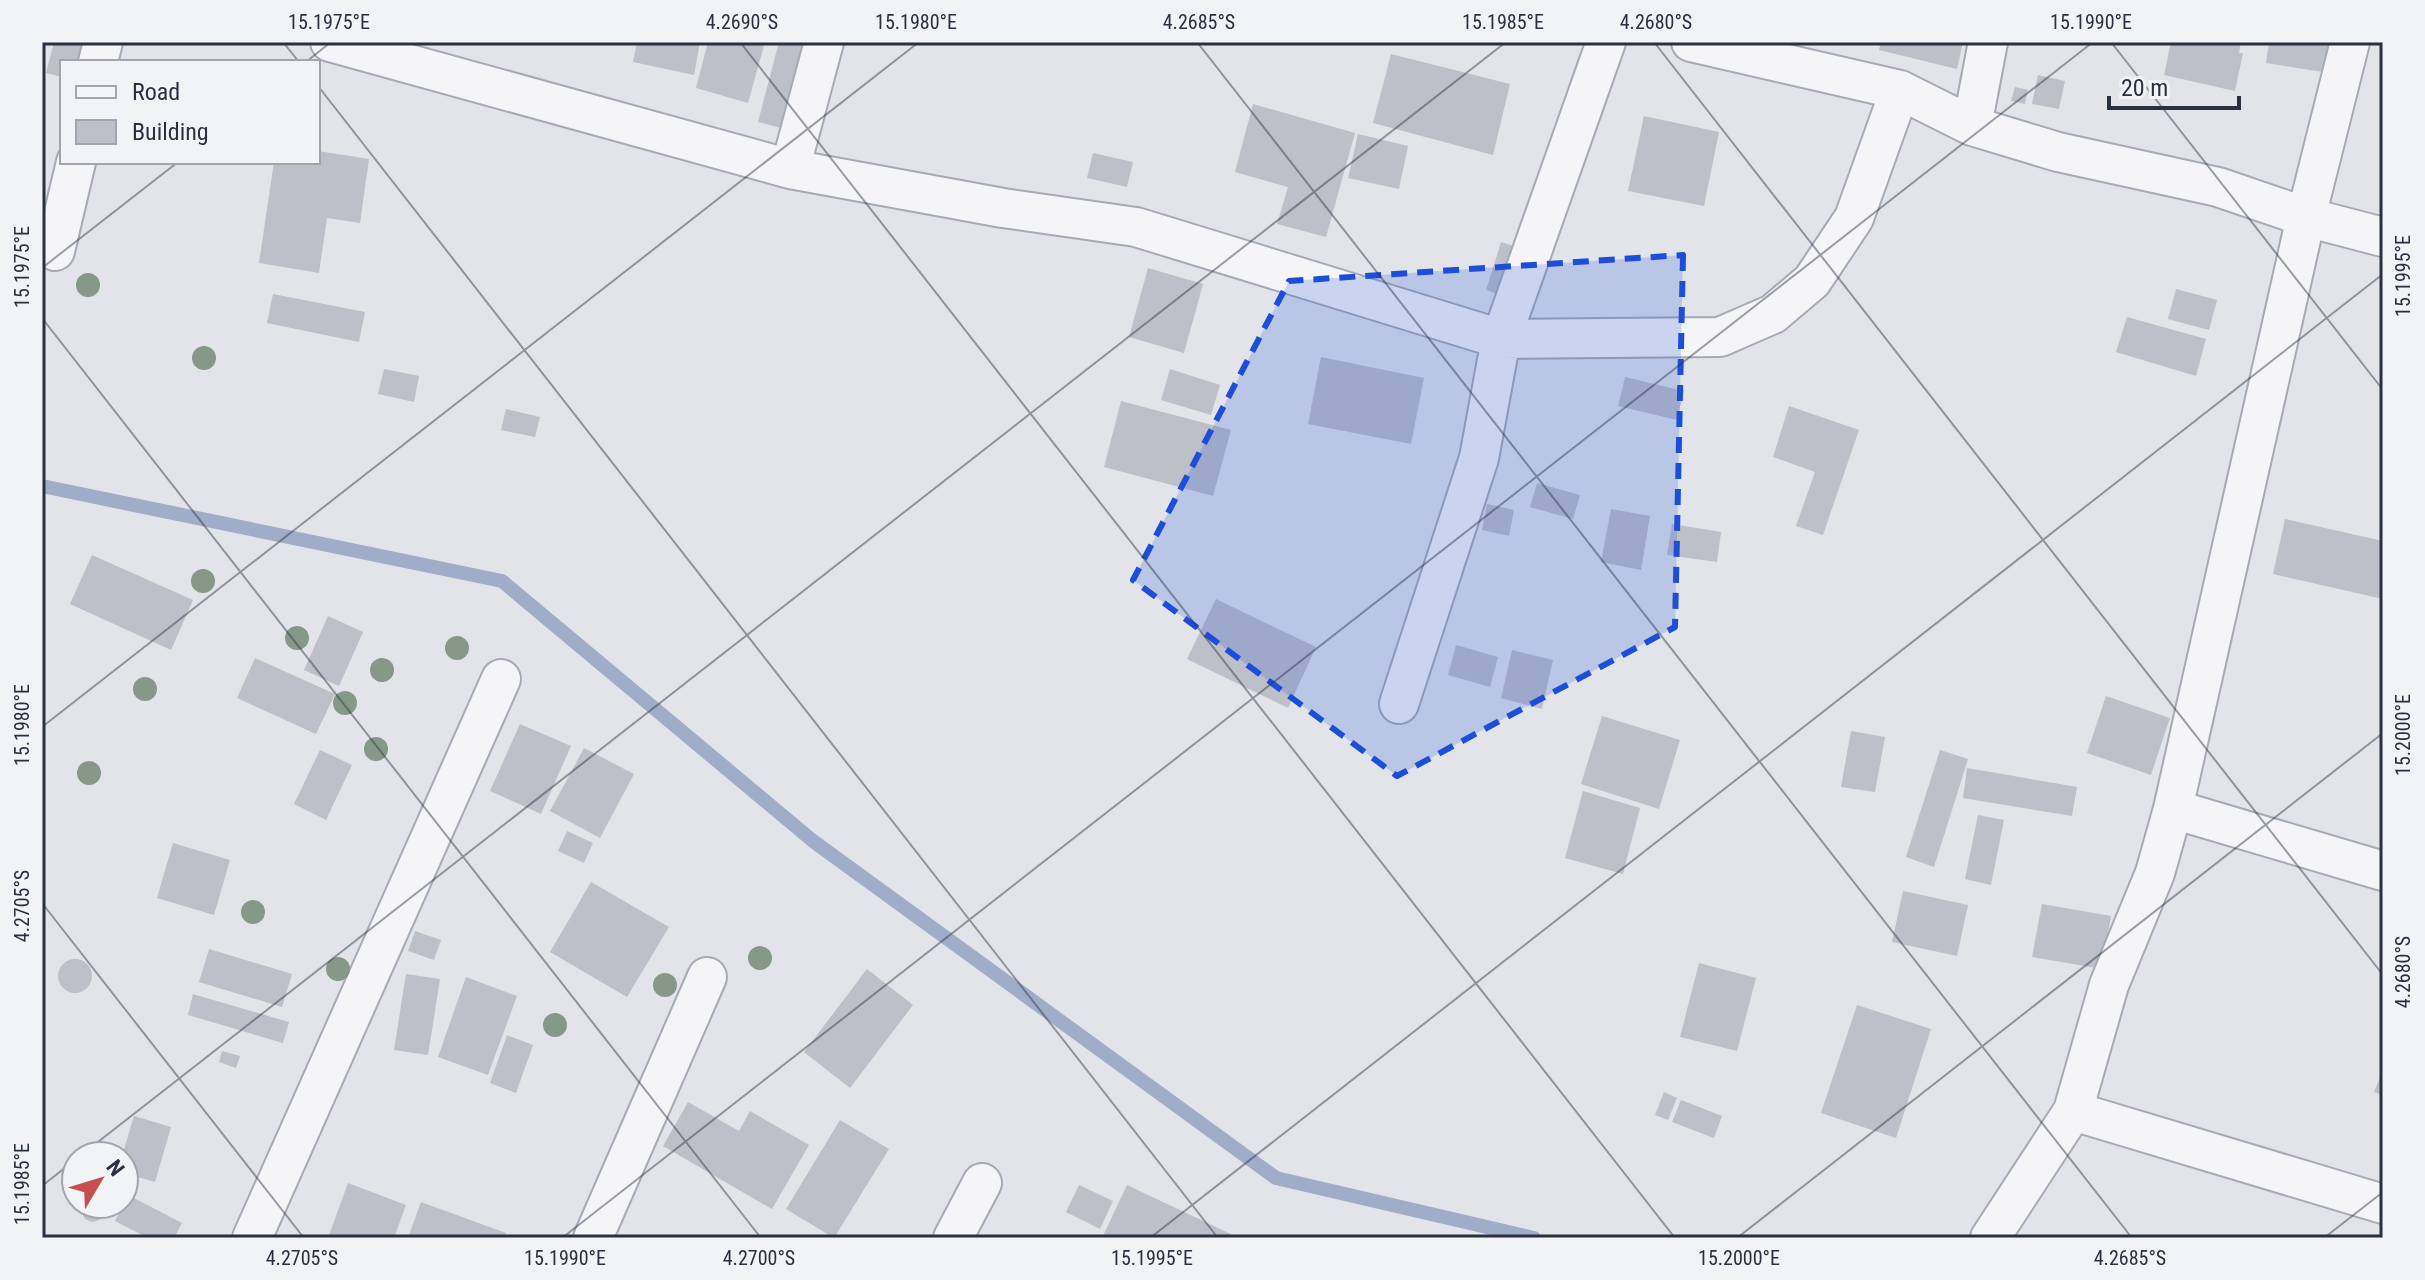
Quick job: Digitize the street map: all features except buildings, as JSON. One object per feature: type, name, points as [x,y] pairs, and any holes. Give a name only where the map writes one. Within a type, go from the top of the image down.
[{"type":"street","points":[[330,42],[790,169],[1003,208],[1136,227],[1501,339],[1720,337],[1773,314],[1812,281],[1854,218],[1900,90]]},
{"type":"street","points":[[790,169],[824,42]]},
{"type":"street","points":[[1399,704],[1479,458],[1501,339],[1606,42]]},
{"type":"street","points":[[1691,42],[1900,90],[1972,126],[2058,152],[2218,187],[2306,217],[2383,237]]},
{"type":"street","points":[[1972,126],[1988,42]]},
{"type":"street","points":[[1990,1238],[2073,1111],[2109,985],[2155,873],[2173,809],[2306,217],[2350,42]]},
{"type":"street","points":[[55,251],[76,164]]},
{"type":"street","points":[[252,1238],[501,679]]},
{"type":"street","points":[[2173,809],[2383,871]]},
{"type":"street","points":[[593,1238],[707,977]]},
{"type":"street","points":[[2073,1111],[2383,1204]]},
{"type":"street","points":[[953,1238],[982,1183]]},
{"type":"highlighted area","points":[[1683,255],[1675,627],[1397,776],[1133,580],[1289,281]]},
{"type":"waterway","points":[[42,486],[502,581],[813,841],[1276,1178],[1534,1238]]}]
